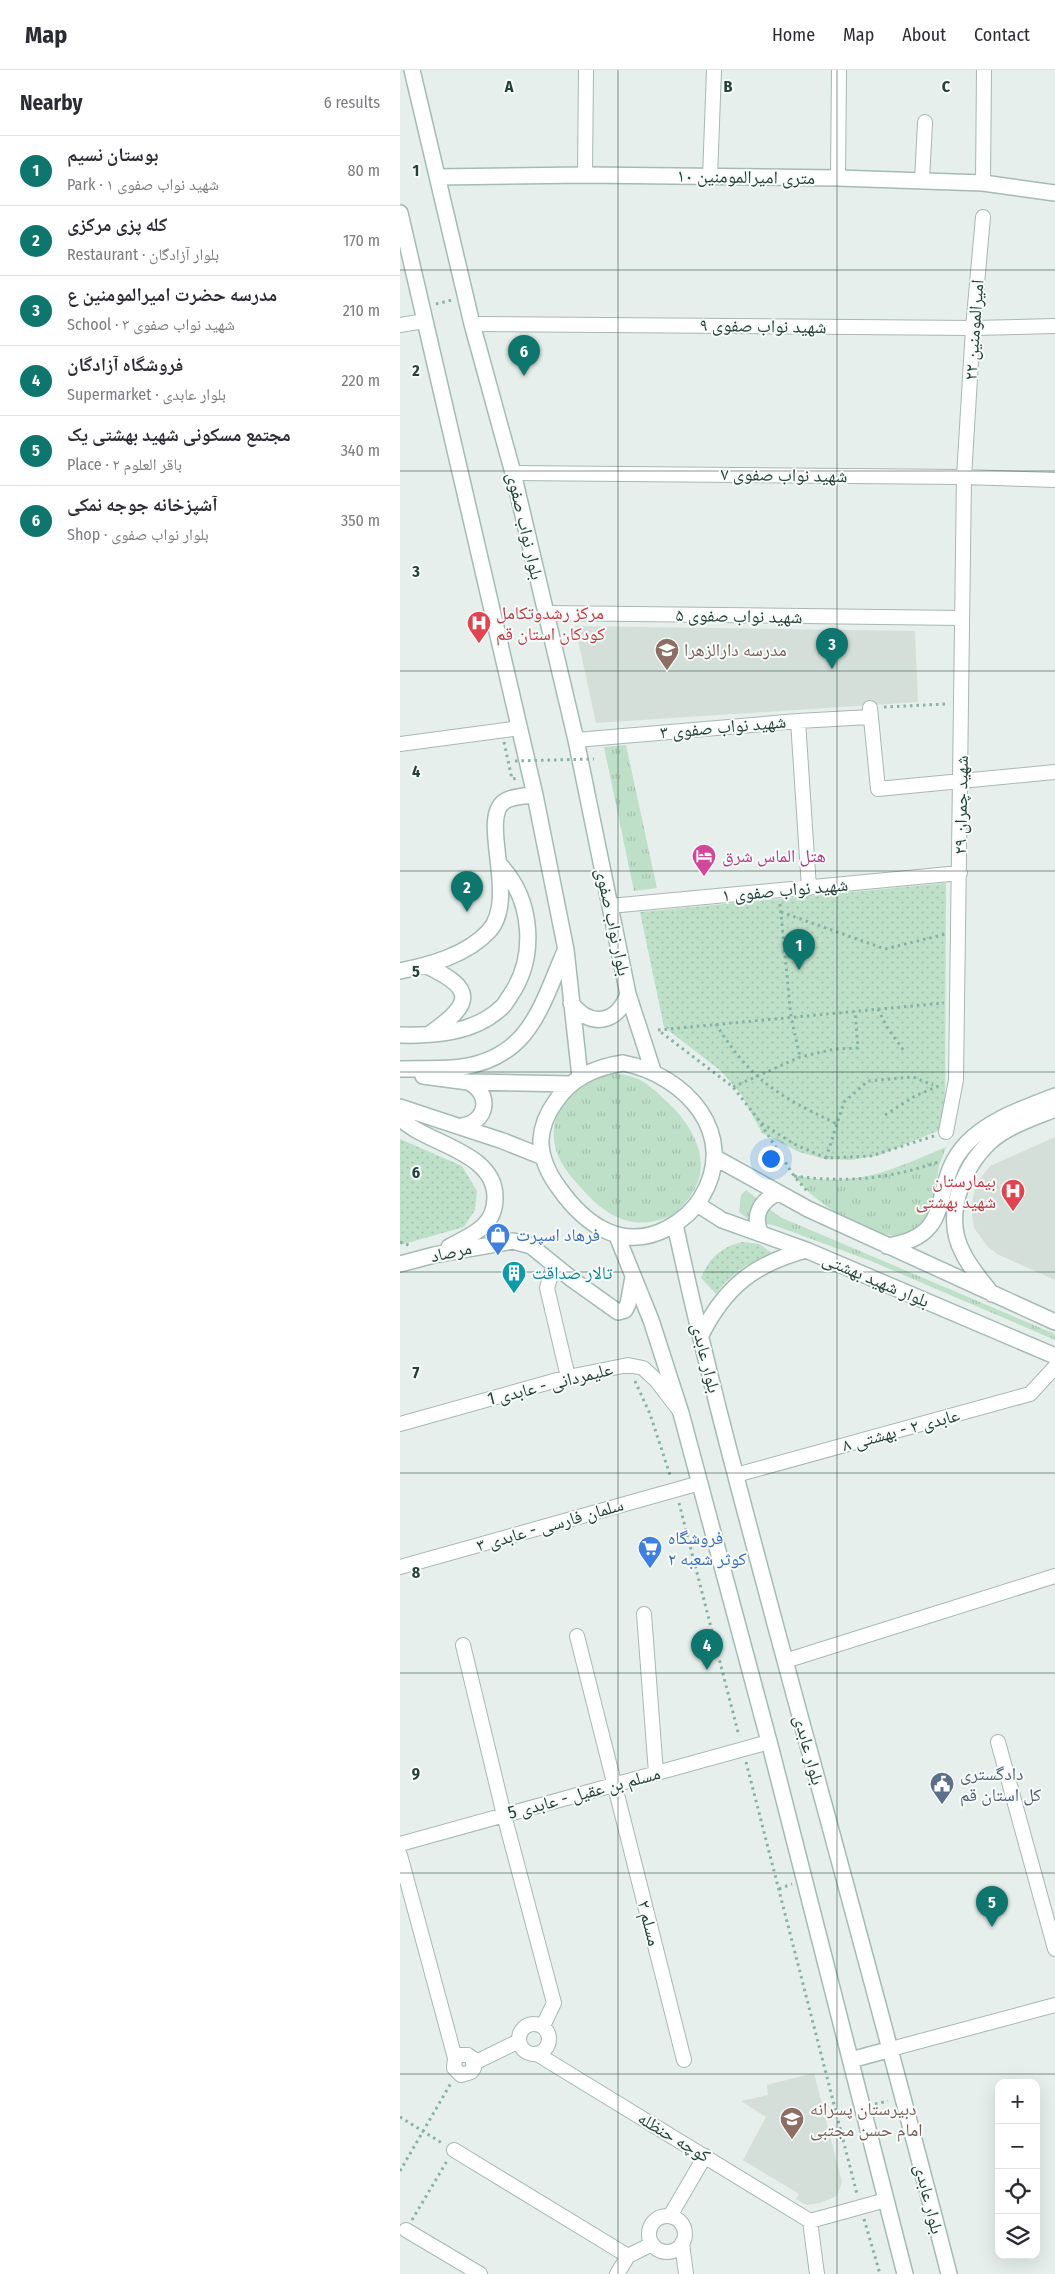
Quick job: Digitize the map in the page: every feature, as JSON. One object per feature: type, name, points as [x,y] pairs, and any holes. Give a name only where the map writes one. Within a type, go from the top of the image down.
[{"type":"main road","name":"بلوار نواب صفوی","points":[[412,70],[465,297],[513,473],[576,740],[628,994],[653,1071]]},
{"type":"main road","name":"۱۰ متری امیرالمومنین","points":[[437,177],[585,175],[838,178],[983,183],[1055,193]]},
{"type":"main road","points":[[400,213],[535,795],[566,950],[575,1080]]},
{"type":"main road","points":[[400,971],[427,966],[465,949],[490,930],[499,911],[500,865],[494,826],[498,807],[506,800],[535,795]]},
{"type":"main road","points":[[400,1035],[457,1031],[476,1024],[502,1008],[519,983],[527,958],[528,928],[518,893],[508,873],[500,865]]},
{"type":"main road","points":[[400,1070],[461,1067],[491,1059],[516,1045],[531,1026],[544,1002],[566,950]]},
{"type":"main road","points":[[427,966],[450,977],[459,985],[463,994],[462,1006],[454,1016],[430,1034]]},
{"type":"main road","points":[[571,1003],[579,1013],[590,1019],[603,1020],[615,1015],[624,1006],[628,994]]},
{"type":"main road","points":[[623,1063],[653,1071],[680,1088],[699,1109],[711,1134],[714,1157],[713,1171],[707,1188],[697,1204],[676,1224],[661,1232],[645,1237],[629,1238],[617,1236],[600,1229],[584,1217],[566,1198],[554,1181],[543,1157],[541,1140],[544,1124],[555,1102],[575,1080],[593,1070],[623,1063]]},
{"type":"main road","points":[[400,1070],[468,1082],[575,1080]]},
{"type":"main road","points":[[462,1126],[475,1122],[480,1117],[485,1103],[480,1090],[468,1082]]},
{"type":"main road","points":[[887,1246],[906,1244],[916,1239],[933,1224],[938,1213],[946,1177],[967,1143],[1000,1120],[1055,1096]]},
{"type":"main road","points":[[400,1106],[462,1126],[543,1157]]},
{"type":"main road","points":[[993,1295],[963,1254],[957,1238],[954,1224],[957,1199],[964,1176],[990,1142],[1004,1132],[1055,1108]]},
{"type":"main road","points":[[400,1118],[407,1126],[459,1150],[475,1160],[487,1175],[495,1190],[495,1209],[486,1224],[474,1233],[434,1255]]},
{"type":"main road","name":"بلوار شهید بهشتی","points":[[714,1157],[778,1194],[1055,1322]]},
{"type":"main road","points":[[761,1234],[757,1225],[757,1215],[761,1205],[768,1198],[778,1194]]},
{"type":"main road","name":"بلوار شهید بهشتی","points":[[697,1204],[722,1220],[806,1250],[1055,1356]]},
{"type":"main road","name":"بلوار عابدی","points":[[676,1224],[692,1306],[701,1334],[785,1660],[891,2049],[948,2274]]},
{"type":"main road","name":"بلوار عابدی","points":[[617,1236],[654,1329],[681,1414],[769,1742],[905,2274]]},
{"type":"main road","name":"مرصاد","points":[[400,1264],[434,1255],[513,1241],[530,1246],[618,1312],[625,1310],[628,1304],[633,1278]]},
{"type":"main road","points":[[701,1334],[711,1314],[742,1279],[769,1262],[806,1250]]},
{"type":"main road","points":[[851,2060],[891,2049]]},
{"type":"street","points":[[585,175],[586,70]]},
{"type":"street","points":[[710,176],[714,70]]},
{"type":"street","points":[[838,178],[840,70]]},
{"type":"street","points":[[983,183],[984,70]]},
{"type":"street","points":[[922,181],[925,122]]},
{"type":"street","name":"امیرالمومنین ۲۲","points":[[964,477],[973,328],[983,217]]},
{"type":"street","points":[[400,325],[423,314]]},
{"type":"street","name":"شهید نواب صفوی ۹","points":[[472,324],[973,328],[1055,326]]},
{"type":"street","name":"شهید نواب صفوی ۷","points":[[513,473],[964,477],[1055,480]]},
{"type":"street","name":"شهید چمران ۲۹","points":[[946,1132],[956,1080],[964,477]]},
{"type":"street","name":"شهید نواب صفوی ۵","points":[[546,613],[962,618]]},
{"type":"street","points":[[870,712],[878,789],[1055,772]]},
{"type":"street","name":"شهید نواب صفوی ۳","points":[[576,740],[798,721],[870,712]]},
{"type":"street","points":[[798,721],[809,888]]},
{"type":"street","points":[[400,744],[520,728]]},
{"type":"street","name":"شهید نواب صفوی ۱","points":[[610,906],[960,873]]},
{"type":"street","points":[[554,1265],[547,1288],[568,1377]]},
{"type":"street","name":"علیمردانی - عابدی 1","points":[[400,1424],[568,1377],[628,1365],[643,1368],[650,1374],[681,1414]]},
{"type":"street","name":"عابدی ۲ - بهشتی ۸","points":[[736,1475],[1030,1394],[1055,1366]]},
{"type":"street","name":"سلمان فارسی - عابدی ۳","points":[[400,1567],[700,1483]]},
{"type":"street","points":[[785,1660],[1055,1576]]},
{"type":"street","points":[[644,1614],[656,1773]]},
{"type":"street","name":"مسلم ۲","points":[[577,1636],[684,2060]]},
{"type":"street","points":[[463,1645],[504,1815],[554,2003],[543,2026]]},
{"type":"street","name":"مسلم بن عقیل - عابدی 5","points":[[400,1844],[769,1742]]},
{"type":"street","points":[[998,1742],[1055,1948]]},
{"type":"street","points":[[400,1855],[455,2058],[454,2068],[462,2075],[471,2072],[474,2062],[519,2041]]},
{"type":"street","points":[[891,2049],[1055,2005]]},
{"type":"street","points":[[536,2023],[543,2026],[548,2031],[550,2038],[548,2046],[537,2054],[529,2053],[522,2048],[519,2034],[523,2028],[536,2023]]},
{"type":"street","points":[[455,2058],[458,2055],[468,2054],[474,2062]]},
{"type":"street","name":"کوچه حنظله","points":[[537,2054],[810,2221]]},
{"type":"street","points":[[454,2150],[628,2256]]},
{"type":"street","points":[[670,2216],[705,2156]]},
{"type":"street","points":[[817,2274],[810,2221],[886,2200]]},
{"type":"street","points":[[670,2216],[675,2218],[684,2226],[685,2238],[682,2243],[678,2248],[667,2252],[656,2248],[650,2238],[650,2227],[658,2218],[670,2216]]},
{"type":"street","points":[[406,2230],[480,2274]]},
{"type":"street","points":[[682,2243],[686,2274]]},
{"type":"street","points":[[617,2274],[628,2256],[652,2244]]},
{"type":"path","points":[[423,314],[465,297]]},
{"type":"path","points":[[870,712],[962,703]]},
{"type":"path","points":[[502,730],[512,779],[519,778]]},
{"type":"path","points":[[516,760],[594,759]]},
{"type":"path","points":[[779,890],[791,1017],[800,1057]]},
{"type":"path","points":[[781,912],[885,949],[959,931]]},
{"type":"path","points":[[958,1002],[658,1030],[733,1087],[761,1123],[794,1176],[844,1180],[878,1178],[917,1169],[961,1152]]},
{"type":"path","points":[[878,1009],[887,1027],[904,1051]]},
{"type":"path","points":[[733,1087],[800,1057],[835,1049],[858,1048],[855,1011]]},
{"type":"path","points":[[716,1024],[728,1043],[757,1076],[791,1102],[837,1124]]},
{"type":"path","points":[[826,1158],[844,1102],[868,1080],[913,1076],[933,1086]]},
{"type":"path","points":[[885,1115],[915,1096],[956,1080]]},
{"type":"path","points":[[761,1123],[794,1144],[826,1158],[871,1156],[946,1132]]},
{"type":"path","points":[[628,1365],[650,1414],[675,1490],[860,2206],[880,2274]]},
{"type":"path","points":[[400,2171],[457,2072]]},
{"type":"path","points":[[400,2117],[454,2150],[406,2230]]},
{"type":"shaded area","points":[[575,626],[915,631],[918,702],[596,723]]},
{"type":"shaded area","name":"بیمارستان شهید بهشتی","points":[[1055,1137],[1055,1280],[997,1254],[988,1247],[974,1228],[971,1207],[976,1184],[990,1166]]},
{"type":"shaded area","name":"دبیرستان پسرانه امام حسن مجتبی","points":[[814,2073],[842,2182],[837,2196],[820,2203],[806,2205],[796,2199],[799,2194],[743,2160],[766,2117],[741,2101],[768,2095],[767,2085]]},
{"type":"green space","points":[[626,745],[657,888],[634,891],[604,747]]},
{"type":"green space","points":[[946,883],[945,1128],[879,1155],[851,1160],[825,1159],[799,1152],[762,1133],[741,1094],[721,1071],[664,1027],[640,912]]},
{"type":"green space","points":[[614,1073],[637,1079],[650,1086],[661,1096],[690,1129],[700,1153],[699,1179],[693,1192],[677,1211],[657,1221],[633,1222],[622,1219],[602,1208],[592,1200],[572,1177],[557,1153],[554,1129],[556,1117],[566,1097],[584,1081],[597,1075]]},
{"type":"green space","points":[[400,1139],[462,1166],[477,1191],[475,1210],[464,1227],[400,1245]]},
{"type":"green space","points":[[946,1147],[939,1166],[933,1204],[923,1227],[904,1236],[888,1235],[873,1231],[842,1216],[813,1196],[794,1175],[836,1180],[873,1175]]},
{"type":"green space","points":[[746,1190],[780,1217],[1055,1334],[1055,1340],[871,1261],[776,1226],[748,1219],[739,1212],[741,1195]]},
{"type":"green space","points":[[742,1242],[759,1244],[772,1253],[741,1269],[716,1294],[701,1278],[704,1271],[712,1259],[722,1250]]},
{"type":"place","name":"آشپزخانه جوجه نمکی","points":[[524,376]]},
{"type":"place","name":"مرکز رشدوتکامل کودکان استان قم","points":[[479,644]]},
{"type":"place","name":"مدرسه حضرت امیرالمومنین ع","points":[[832,669]]},
{"type":"place","name":"مدرسه دارالزهرا","points":[[667,671]]},
{"type":"place","name":"هتل الماس شرق","points":[[704,877]]},
{"type":"place","name":"کله پزی مرکزی","points":[[467,912]]},
{"type":"place","name":"بوستان نسیم","points":[[799,970]]},
{"type":"place","name":"بیمارستان شهید بهشتی","points":[[1013,1212]]},
{"type":"place","name":"فرهاد اسپرت","points":[[498,1256]]},
{"type":"place","name":"تالار صداقت","points":[[514,1294]]},
{"type":"place","name":"فروشگاه کوثر شعبه ۲","points":[[650,1569]]},
{"type":"place","name":"فروشگاه آزادگان","points":[[707,1670]]},
{"type":"place","name":"دادگستری کل استان قم","points":[[942,1805]]},
{"type":"place","name":"مجتمع مسکونی شهید بهشتی یک","points":[[992,1927]]},
{"type":"place","name":"دبیرستان پسرانه امام حسن مجتبی","points":[[792,2140]]}]
